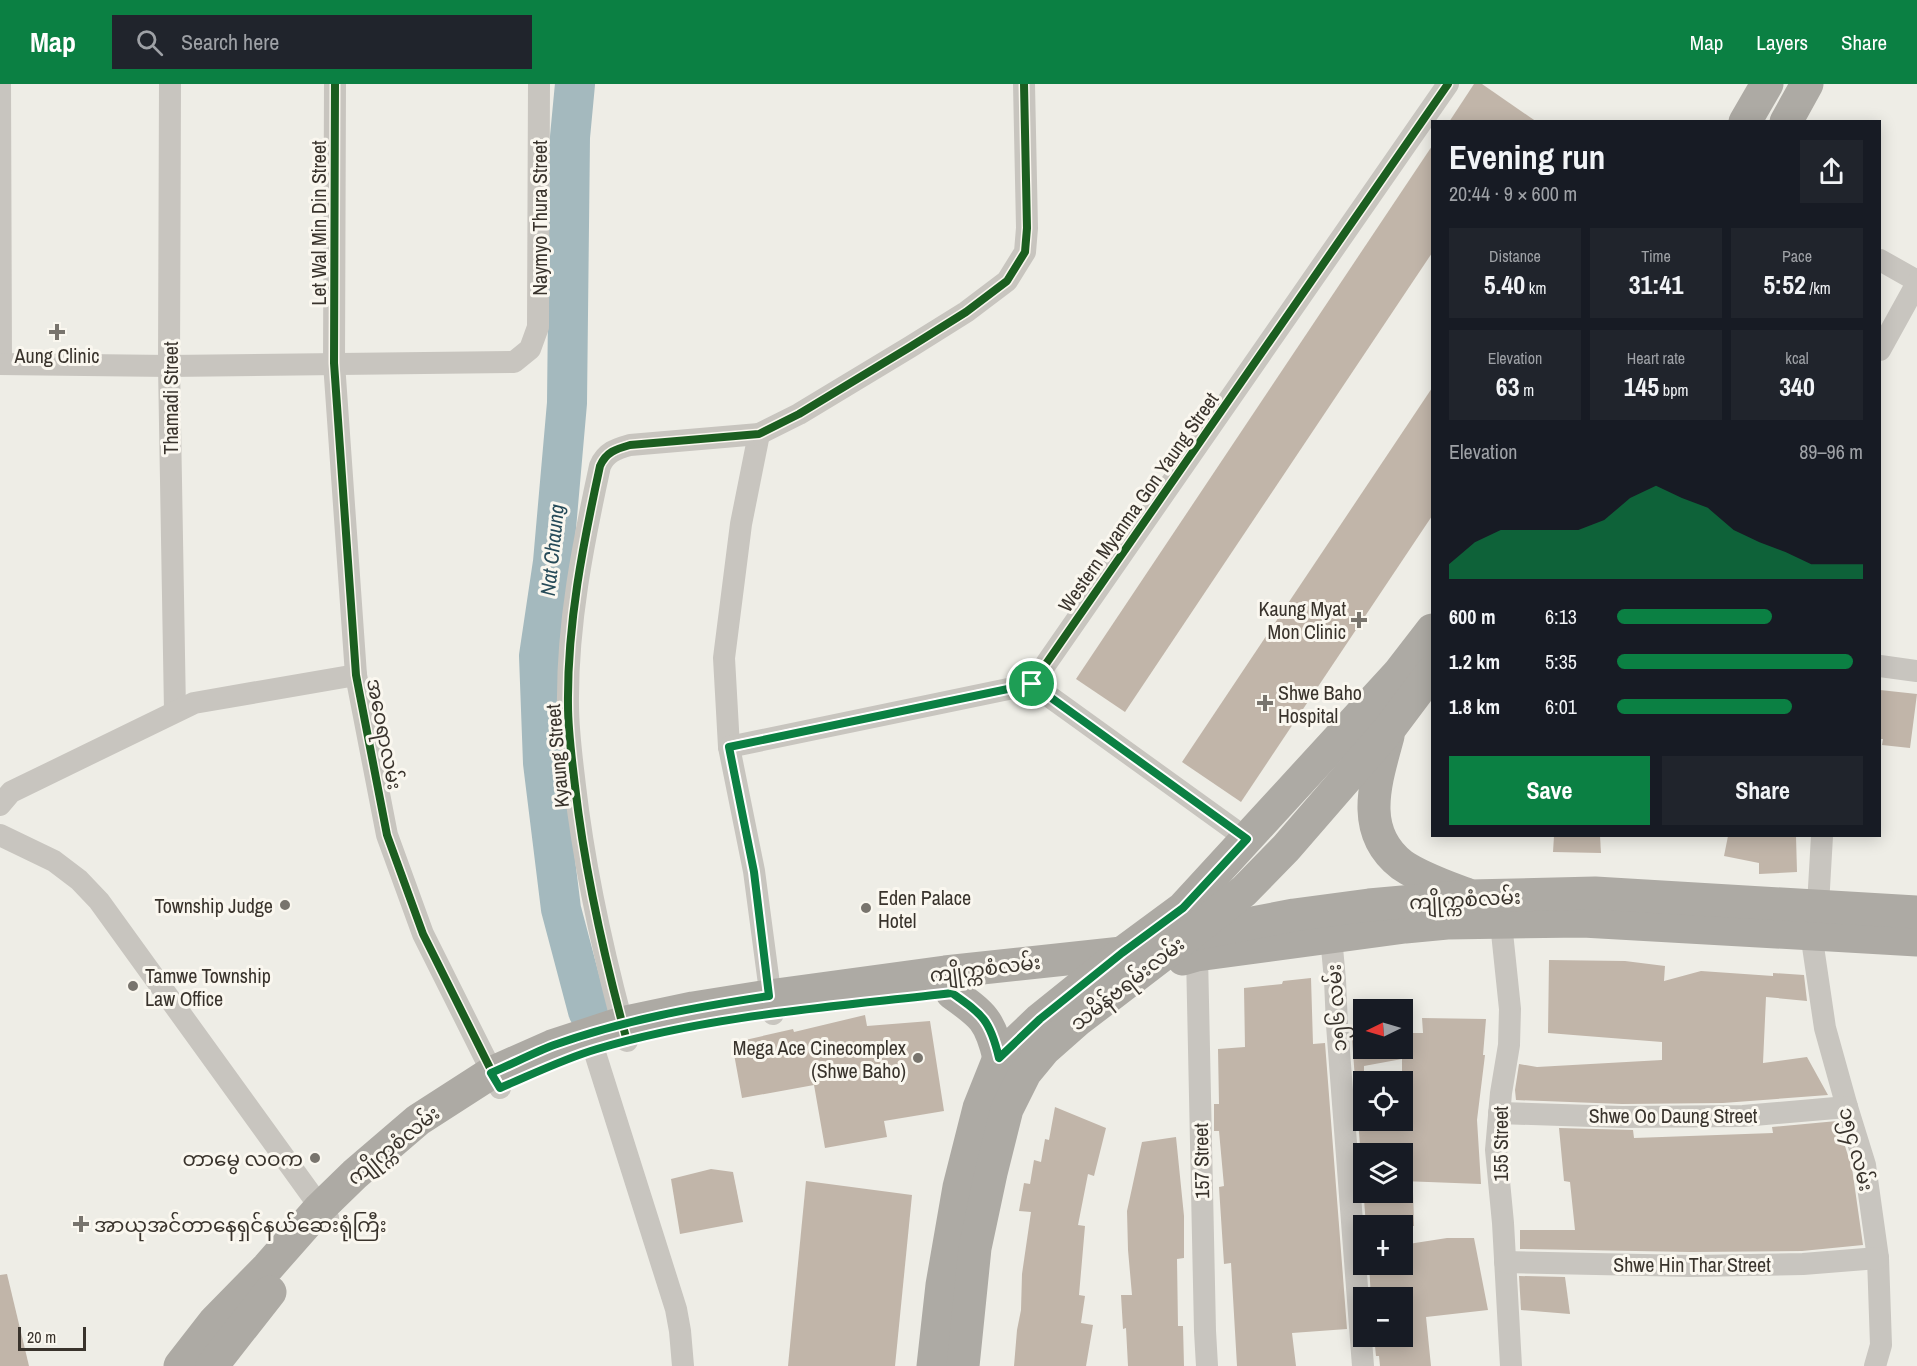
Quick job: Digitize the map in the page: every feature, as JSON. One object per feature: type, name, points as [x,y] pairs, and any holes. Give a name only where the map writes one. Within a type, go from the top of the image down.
[{"type":"main road","points":[[1746,120],[1767,84]]},
{"type":"main road","points":[[1787,120],[1807,84]]},
{"type":"main road","name":"သမိန်ဗရမ်းလမ်း","points":[[963,1366],[975,1248],[1007,1109],[1024,1073],[1044,1050],[1078,1020],[1247,839],[1398,674],[1431,631]]},
{"type":"main road","name":"သမိန်ဗရမ်းလမ်း","points":[[1193,945],[1273,861],[1390,728],[1431,673]]},
{"type":"main road","points":[[1390,728],[1375,782],[1373,817],[1383,844],[1402,864],[1423,877],[1470,896]]},
{"type":"main road","name":"ကျိုက္ကစံလမ်း","points":[[771,1005],[956,971],[1133,961],[1294,915],[1470,896],[1595,893],[1814,919],[1917,940]]},
{"type":"main road","name":"ကျိုက္ကစံလမ်း","points":[[1193,945],[1330,938],[1436,924],[1814,919],[1917,912]]},
{"type":"main road","name":"သမိန်ဗရမ်းလမ်း","points":[[933,1366],[942,1285],[959,1187],[979,1108],[999,1058],[1040,1019],[1091,979],[1133,961]]},
{"type":"main road","name":"ကျိုက္ကစံလမ်း","points":[[212,1366],[304,1250],[355,1174],[418,1120],[495,1081],[552,1046],[592,1042],[693,1008],[952,993],[1091,979]]},
{"type":"main road","points":[[952,993],[978,1012],[993,1032],[999,1058]]},
{"type":"main road","name":"ကျိုက္ကစံလမ်း","points":[[180,1366],[215,1321],[268,1267],[326,1214]]},
{"type":"street","points":[[0,84],[1,364],[169,366],[334,363]]},
{"type":"street","name":"Thamadi Street","points":[[171,84],[169,366],[175,711]]},
{"type":"street","name":"Let Wal Min Din Street","points":[[334,363],[335,84]]},
{"type":"street","name":"Naymyo Thura Street","points":[[334,363],[514,362],[530,350],[538,327],[539,84]]},
{"type":"street","points":[[771,1005],[754,872],[729,747],[724,658],[741,524],[759,434],[799,414],[910,347],[966,312],[1007,281],[1025,252],[1027,228],[1024,84]]},
{"type":"street","name":"Western Myanma Gon Yaung Street","points":[[1032,684],[1448,84]]},
{"type":"street","points":[[1881,261],[1917,282],[1881,348]]},
{"type":"street","name":"အဝေရာလမ်း","points":[[334,363],[356,675],[387,835],[423,934],[495,1081]]},
{"type":"street","name":"Kyaung Street","points":[[625,1032],[594,907],[581,838],[567,707],[569,653],[586,531],[600,466],[603,457],[612,450],[630,445],[759,434]]},
{"type":"street","points":[[1881,666],[1917,671]]},
{"type":"street","points":[[0,806],[12,792],[194,703],[356,675]]},
{"type":"street","points":[[729,747],[1032,684],[1247,839]]},
{"type":"street","points":[[0,835],[54,861],[79,880],[99,901],[326,1214]]},
{"type":"street","name":"၁၅၄ လမ်း","points":[[1822,837],[1814,919],[1825,1028],[1846,1107],[1865,1165],[1878,1258],[1881,1344],[1875,1366]]},
{"type":"street","name":"155 Street","points":[[1501,922],[1510,1009],[1509,1045],[1496,1150],[1511,1366]]},
{"type":"street","name":"၁၅၆ လမ်း","points":[[1330,938],[1363,1366]]},
{"type":"street","name":"157 Street","points":[[1193,945],[1207,1366]]},
{"type":"street","points":[[592,1042],[676,1309],[683,1366]]},
{"type":"street","name":"Shwe Oo Daung Street","points":[[1499,1113],[1622,1117],[1743,1116],[1846,1107]]},
{"type":"street","name":"Shwe Hin Thar Street","points":[[1505,1262],[1691,1266],[1803,1264],[1878,1258]]},
{"type":"building","points":[[1474,84],[1482,84],[1534,120],[1450,120]]},
{"type":"building","points":[[1431,147],[1431,254],[1125,712],[1076,679]]},
{"type":"building","points":[[1431,389],[1431,517],[1241,802],[1182,762]]},
{"type":"building","points":[[1881,690],[1917,694],[1910,748],[1882,745],[1883,739],[1881,739]]},
{"type":"building","points":[[1554,837],[1600,837],[1601,853],[1553,852]]},
{"type":"building","points":[[1728,837],[1796,837],[1797,872],[1759,874],[1759,863],[1724,856]]},
{"type":"building","points":[[1549,960],[1625,961],[1665,966],[1664,981],[1701,971],[1773,976],[1773,973],[1804,975],[1807,1001],[1766,997],[1763,1063],[1807,1057],[1828,1095],[1723,1103],[1622,1104],[1516,1100],[1515,1090],[1519,1064],[1537,1067],[1662,1060],[1662,1042],[1548,1033]]},
{"type":"building","points":[[1311,978],[1313,1044],[1325,1043],[1347,1329],[1292,1333],[1296,1366],[1237,1366],[1231,1263],[1224,1264],[1219,1187],[1224,1186],[1219,1131],[1214,1131],[1214,1104],[1219,1104],[1218,1049],[1245,1047],[1244,988]]},
{"type":"building","points":[[865,1015],[867,1026],[930,1021],[944,1111],[884,1121],[887,1137],[825,1148],[814,1085],[742,1098],[732,1043],[793,1029],[794,1032]]},
{"type":"building","points":[[1422,1018],[1486,1019],[1483,1055],[1485,1055],[1477,1120],[1481,1184],[1413,1181],[1413,1143],[1360,1143],[1359,1131],[1413,1131],[1413,1071],[1402,1071],[1402,1059],[1413,1059],[1413,1033],[1423,1033]]},
{"type":"building","points":[[1353,1059],[1402,1059],[1364,1066],[1364,1071],[1354,1071]]},
{"type":"building","points":[[1055,1107],[1106,1128],[1094,1176],[1088,1174],[1078,1225],[1085,1226],[1079,1295],[1085,1296],[1081,1323],[1093,1325],[1086,1366],[1014,1366],[1021,1310],[1022,1274],[1031,1212],[1019,1211],[1024,1183],[1030,1184],[1034,1160],[1041,1162],[1045,1139],[1049,1140]]},
{"type":"building","points":[[1837,1121],[1852,1168],[1863,1245],[1802,1251],[1520,1249],[1520,1230],[1575,1230],[1570,1182],[1564,1181],[1559,1128],[1633,1130],[1634,1138],[1773,1133],[1772,1127]]},
{"type":"building","points":[[1176,1137],[1184,1216],[1184,1258],[1177,1259],[1178,1326],[1183,1326],[1184,1366],[1128,1366],[1121,1295],[1132,1295],[1127,1211],[1142,1142]]},
{"type":"building","points":[[711,1169],[733,1172],[743,1222],[680,1234],[671,1179]]},
{"type":"building","points":[[806,1181],[912,1195],[895,1366],[788,1366]]},
{"type":"building","points":[[1413,1192],[1414,1226],[1413,1215],[1365,1215],[1364,1203],[1413,1203]]},
{"type":"building","points":[[1447,1238],[1474,1238],[1488,1310],[1426,1317],[1431,1366],[1380,1366],[1375,1347],[1413,1347],[1413,1287],[1370,1287],[1370,1275],[1413,1275],[1413,1243]]},
{"type":"building","points":[[7,1274],[29,1366],[0,1366],[0,1275]]},
{"type":"building","points":[[1519,1276],[1565,1277],[1570,1314],[1521,1310]]},
{"type":"waterway","name":"Nat Chaung","points":[[575,84],[570,137],[567,403],[553,562],[539,656],[543,763],[561,909],[588,1011]]},
{"type":"cycle path","points":[[335,84],[334,363],[356,675],[387,835],[423,934],[500,1088]]},
{"type":"cycle path","points":[[627,1041],[590,883],[579,818],[568,715],[568,675],[573,615],[582,555],[600,466],[605,457],[612,452],[630,445],[759,434],[799,414],[910,347],[966,312],[1007,281],[1025,252],[1027,228],[1024,84]]},
{"type":"cycle path","points":[[729,747],[1032,684],[1448,84]]},
{"type":"place","name":"Aung Clinic","points":[[57,332]]},
{"type":"place","name":"Kaung Myat Mon Clinic","points":[[1359,620]]},
{"type":"place","name":"Shwe Baho Hospital","points":[[1265,703]]},
{"type":"place","name":"Township Judge","points":[[285,905]]},
{"type":"place","name":"Eden Palace Hotel","points":[[866,908]]},
{"type":"place","name":"Tamwe Township Law Office","points":[[133,986]]},
{"type":"place","name":"Mega Ace Cinecomplex (Shwe Baho)","points":[[918,1058]]},
{"type":"place","name":"တာမွေ လဝက","points":[[315,1158]]},
{"type":"place","name":"အာယုအင်တာနေရှင်နယ်ဆေးရုံကြီး","points":[[81,1224]]},
{"type":"route","points":[[1032,684],[1247,839],[1183,908],[1122,953],[1040,1019],[999,1058],[993,1032],[978,1012],[952,993],[734,1019],[665,1031],[595,1050],[500,1088],[491,1073],[552,1046],[622,1023],[693,1008],[769,996],[754,872],[729,747],[1032,684]]}]
